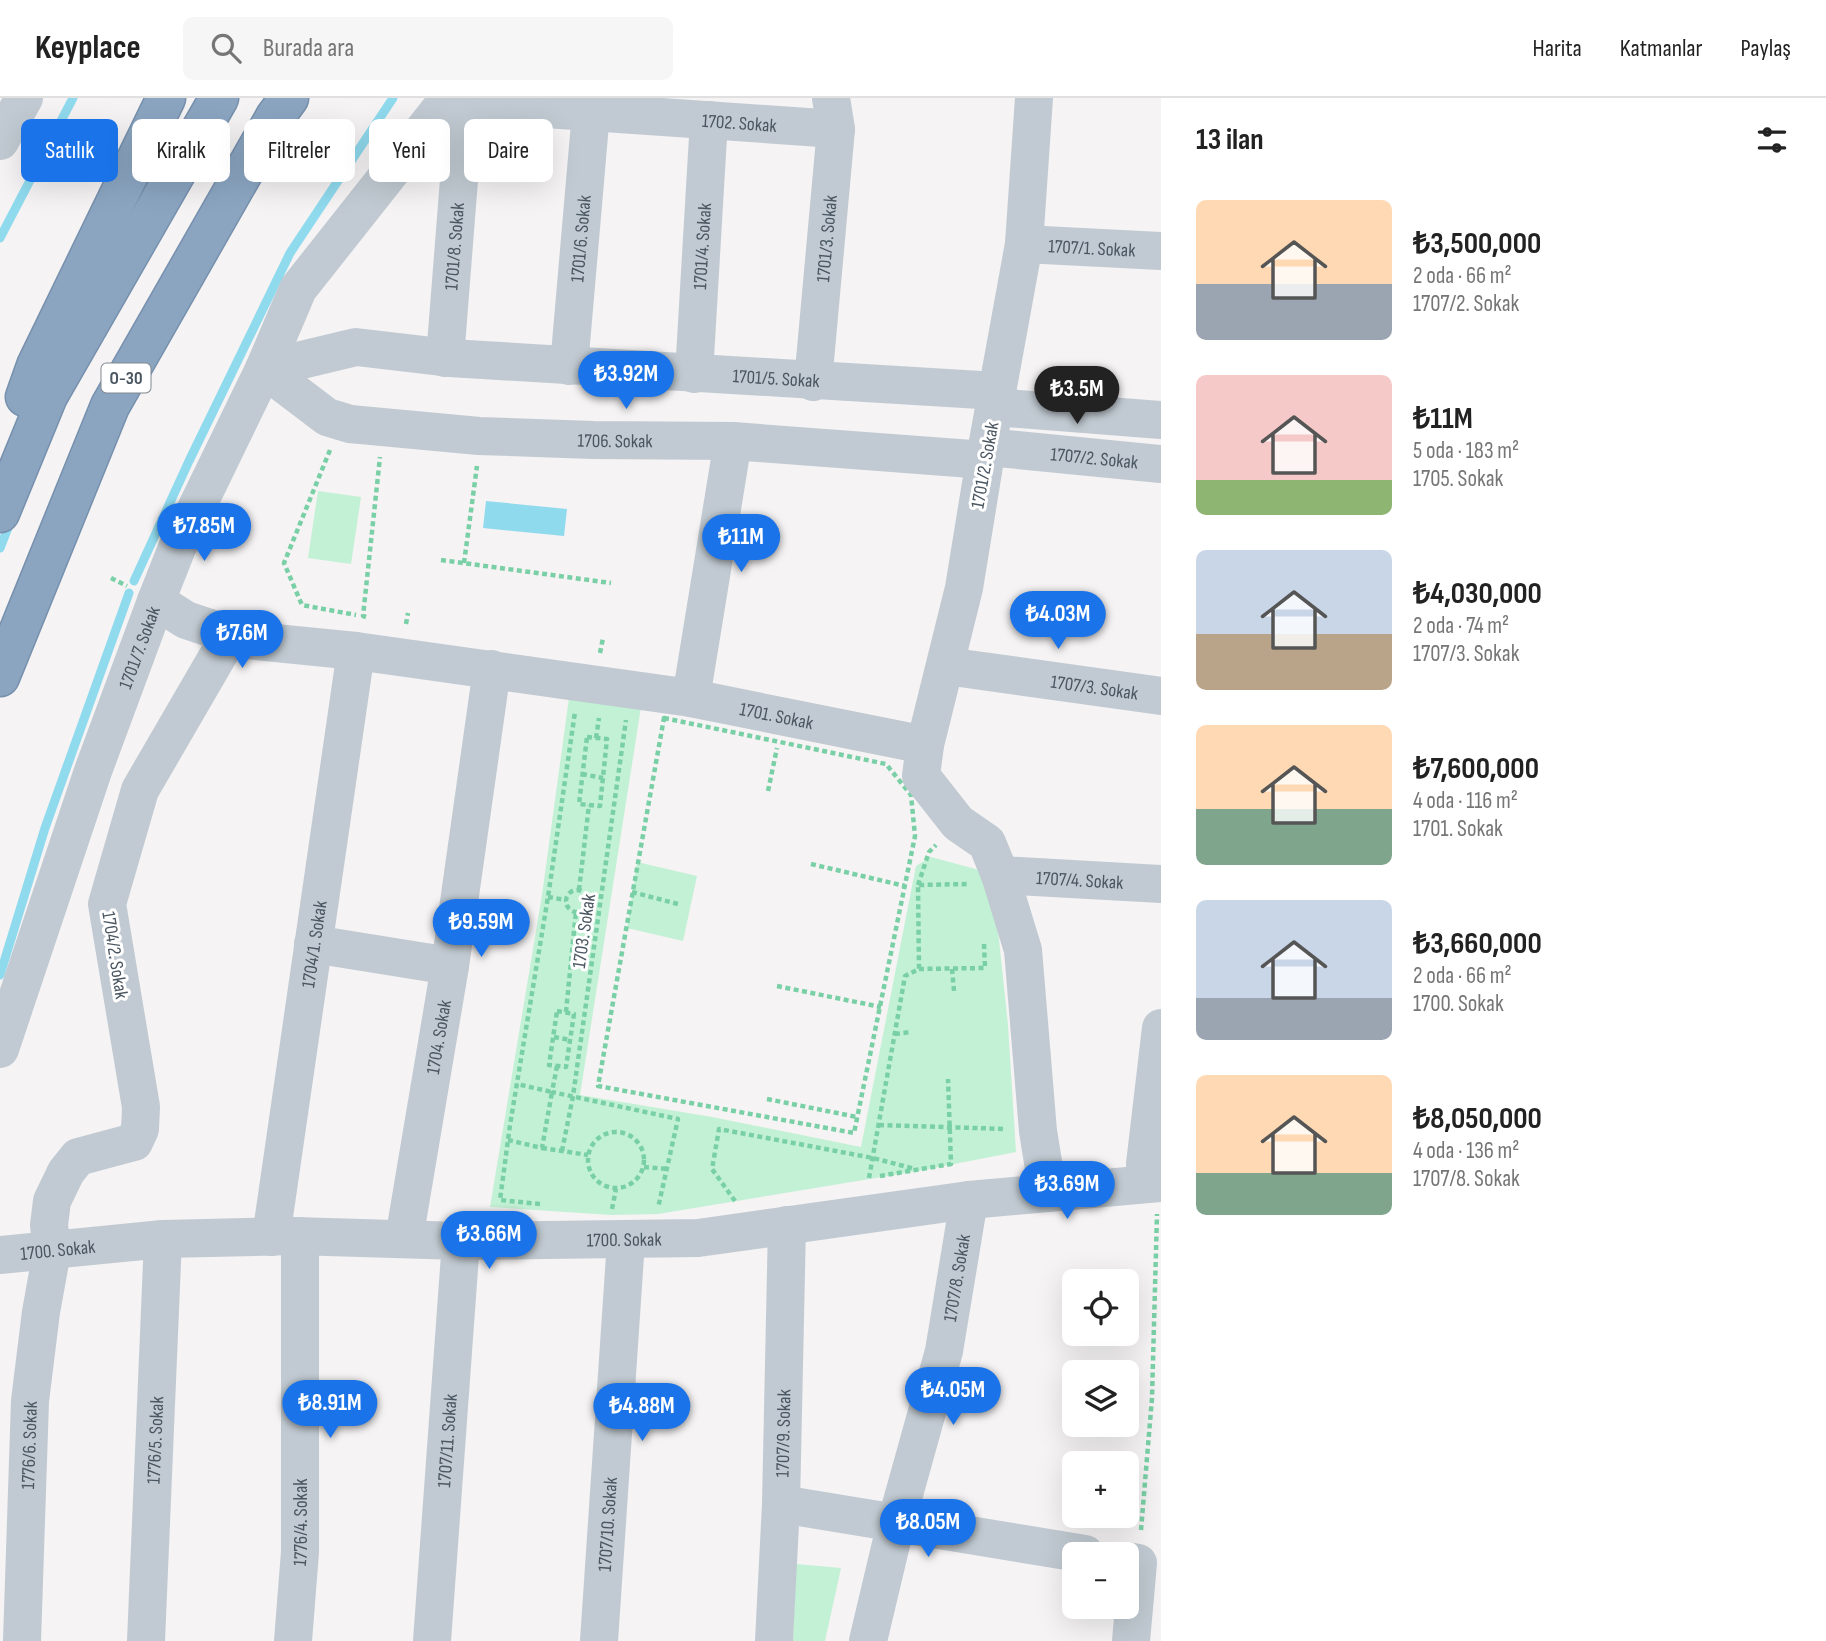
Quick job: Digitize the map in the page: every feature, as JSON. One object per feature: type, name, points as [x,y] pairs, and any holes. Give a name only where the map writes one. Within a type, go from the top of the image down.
[{"type":"highway","points":[[0,469],[36,366],[166,98]]},
{"type":"highway","points":[[0,513],[48,396],[219,98]]},
{"type":"highway","name":"O-30","points":[[0,677],[110,406],[275,117],[289,98]]},
{"type":"street","points":[[0,141],[24,98]]},
{"type":"street","name":"1701/2. Sokak","points":[[925,745],[964,588],[1024,244],[1034,98]]},
{"type":"street","name":"1702. Sokak","points":[[467,100],[709,120],[834,113]]},
{"type":"street","name":"1701/8. Sokak","points":[[445,358],[467,100]]},
{"type":"street","name":"1701/7. Sokak","points":[[0,1049],[93,771],[156,601],[177,548],[264,369],[298,289],[467,100]]},
{"type":"street","name":"1701/6. Sokak","points":[[569,366],[592,112]]},
{"type":"street","name":"1701/3. Sokak","points":[[813,382],[834,113]]},
{"type":"street","name":"1701/4. Sokak","points":[[694,374],[709,120]]},
{"type":"street","name":"1707/1. Sokak","points":[[1024,244],[1161,251]]},
{"type":"street","name":"1701/5. Sokak","points":[[264,369],[356,347],[445,358],[813,382],[996,399]]},
{"type":"street","name":"1706. Sokak","points":[[264,369],[327,417],[350,424],[480,436],[593,440],[733,440],[986,453]]},
{"type":"street","points":[[996,399],[1161,420]]},
{"type":"street","points":[[691,698],[733,440]]},
{"type":"street","name":"1707/2. Sokak","points":[[986,453],[1161,464]]},
{"type":"street","name":"1701. Sokak","points":[[156,601],[186,620],[246,640],[359,634],[492,669],[691,698],[925,745]]},
{"type":"street","name":"1704/1. Sokak","points":[[285,1237],[313,944],[359,634]]},
{"type":"street","name":"1704/2. Sokak","points":[[52,1251],[49,1225],[52,1201],[66,1172],[78,1157],[134,1142],[140,1129],[141,1107],[107,904],[140,790],[230,635]]},
{"type":"street","name":"1707/3. Sokak","points":[[946,666],[1161,696]]},
{"type":"street","name":"1704. Sokak","points":[[404,1239],[450,966],[492,669]]},
{"type":"street","points":[[925,745],[921,776],[958,823],[987,844],[1000,875],[1023,950],[1038,1131],[1048,1193]]},
{"type":"street","name":"1707/4. Sokak","points":[[1000,875],[1161,884]]},
{"type":"street","points":[[313,944],[450,966]]},
{"type":"street","points":[[1160,1183],[1145,1164],[1161,1028]]},
{"type":"street","name":"1700. Sokak","points":[[0,1255],[163,1239],[285,1237],[461,1241],[619,1226],[698,1238],[969,1200],[1160,1183]]},
{"type":"street","name":"1707/8. Sokak","points":[[868,1641],[896,1523],[944,1351],[969,1200]]},
{"type":"street","name":"1707/9. Sokak","points":[[774,1641],[787,1225]]},
{"type":"street","name":"1707/10. Sokak","points":[[599,1641],[619,1226]]},
{"type":"street","name":"1776/4. Sokak","points":[[285,1237],[300,1552],[293,1641]]},
{"type":"street","name":"1776/5. Sokak","points":[[146,1641],[163,1239]]},
{"type":"street","name":"1707/11. Sokak","points":[[432,1641],[461,1241]]},
{"type":"street","name":"1776/6. Sokak","points":[[22,1641],[30,1401],[52,1251]]},
{"type":"street","points":[[780,1504],[1062,1550]]},
{"type":"street","points":[[1132,1619],[1132,1641]]},
{"type":"path","points":[[343,451],[331,450],[284,563],[302,605],[359,634]]},
{"type":"path","points":[[359,634],[380,453]]},
{"type":"path","points":[[464,563],[478,460]]},
{"type":"path","points":[[441,560],[611,583]]},
{"type":"path","points":[[395,621],[406,626],[408,613]]},
{"type":"path","points":[[359,634],[374,618]]},
{"type":"path","points":[[600,657],[603,638]]},
{"type":"path","points":[[601,649],[613,651]]},
{"type":"path","points":[[500,1200],[575,708]]},
{"type":"path","points":[[596,738],[600,711]]},
{"type":"path","name":"1703. Sokak","points":[[562,1151],[573,1096],[627,715]]},
{"type":"path","points":[[664,718],[778,742],[886,764],[911,794],[915,836],[855,1133],[597,1086],[664,718]]},
{"type":"path","points":[[587,737],[596,738],[607,739],[600,806],[579,804],[587,737]]},
{"type":"path","points":[[768,791],[778,742]]},
{"type":"path","points":[[582,774],[603,778]]},
{"type":"path","points":[[579,890],[589,805]]},
{"type":"path","points":[[919,969],[918,885],[929,852],[958,823]]},
{"type":"path","points":[[811,864],[905,886]]},
{"type":"path","points":[[918,885],[984,884],[1000,875]]},
{"type":"path","points":[[579,890],[587,896],[587,903],[582,911],[576,911],[568,906],[566,900],[569,893],[579,890]]},
{"type":"path","points":[[632,891],[677,904]]},
{"type":"path","points":[[548,897],[566,900]]},
{"type":"path","points":[[587,903],[601,905]]},
{"type":"path","points":[[566,1012],[576,911]]},
{"type":"path","points":[[869,1178],[905,975],[919,969],[985,968],[984,940]]},
{"type":"path","points":[[952,969],[954,990]]},
{"type":"path","points":[[777,986],[881,1007]]},
{"type":"path","points":[[558,1011],[574,1014],[566,1068],[549,1065],[553,1037],[558,1011]]},
{"type":"path","points":[[895,1034],[911,1032]]},
{"type":"path","points":[[553,1037],[570,1040]]},
{"type":"path","points":[[542,1148],[557,1066]]},
{"type":"path","points":[[948,1079],[951,1164]]},
{"type":"path","points":[[517,1084],[678,1119],[657,1211]]},
{"type":"path","points":[[767,1099],[857,1116]]},
{"type":"path","points":[[879,1125],[1038,1131]]},
{"type":"path","points":[[743,1212],[712,1169],[719,1129],[873,1158],[915,1169]]},
{"type":"path","points":[[613,1132],[622,1132],[638,1142],[643,1149],[644,1167],[634,1183],[616,1189],[600,1184],[595,1178],[588,1164],[589,1156],[597,1140],[613,1132]]},
{"type":"path","points":[[508,1140],[589,1156]]},
{"type":"path","points":[[644,1167],[668,1170]]},
{"type":"path","points":[[1135,1542],[1153,1398],[1160,1183]]},
{"type":"path","points":[[616,1189],[619,1226]]},
{"type":"green space","points":[[318,491],[361,497],[351,564],[308,558]]},
{"type":"green space","points":[[569,698],[641,707],[580,1095],[712,1117],[861,1147],[916,866],[931,857],[994,874],[1016,1152],[658,1214],[611,1215],[490,1207],[542,895]]},
{"type":"green space","points":[[637,862],[697,876],[683,941],[627,928]]},
{"type":"green space","points":[[796,1564],[841,1568],[825,1641],[793,1641]]},
{"type":"water","points":[[486,501],[567,509],[564,536],[483,528]]},
{"type":"waterway","points":[[0,238],[73,98]]},
{"type":"waterway","points":[[134,581],[290,253],[393,98]]},
{"type":"waterway","points":[[0,548],[11,520]]},
{"type":"waterway","points":[[0,975],[45,828],[129,593]]}]
